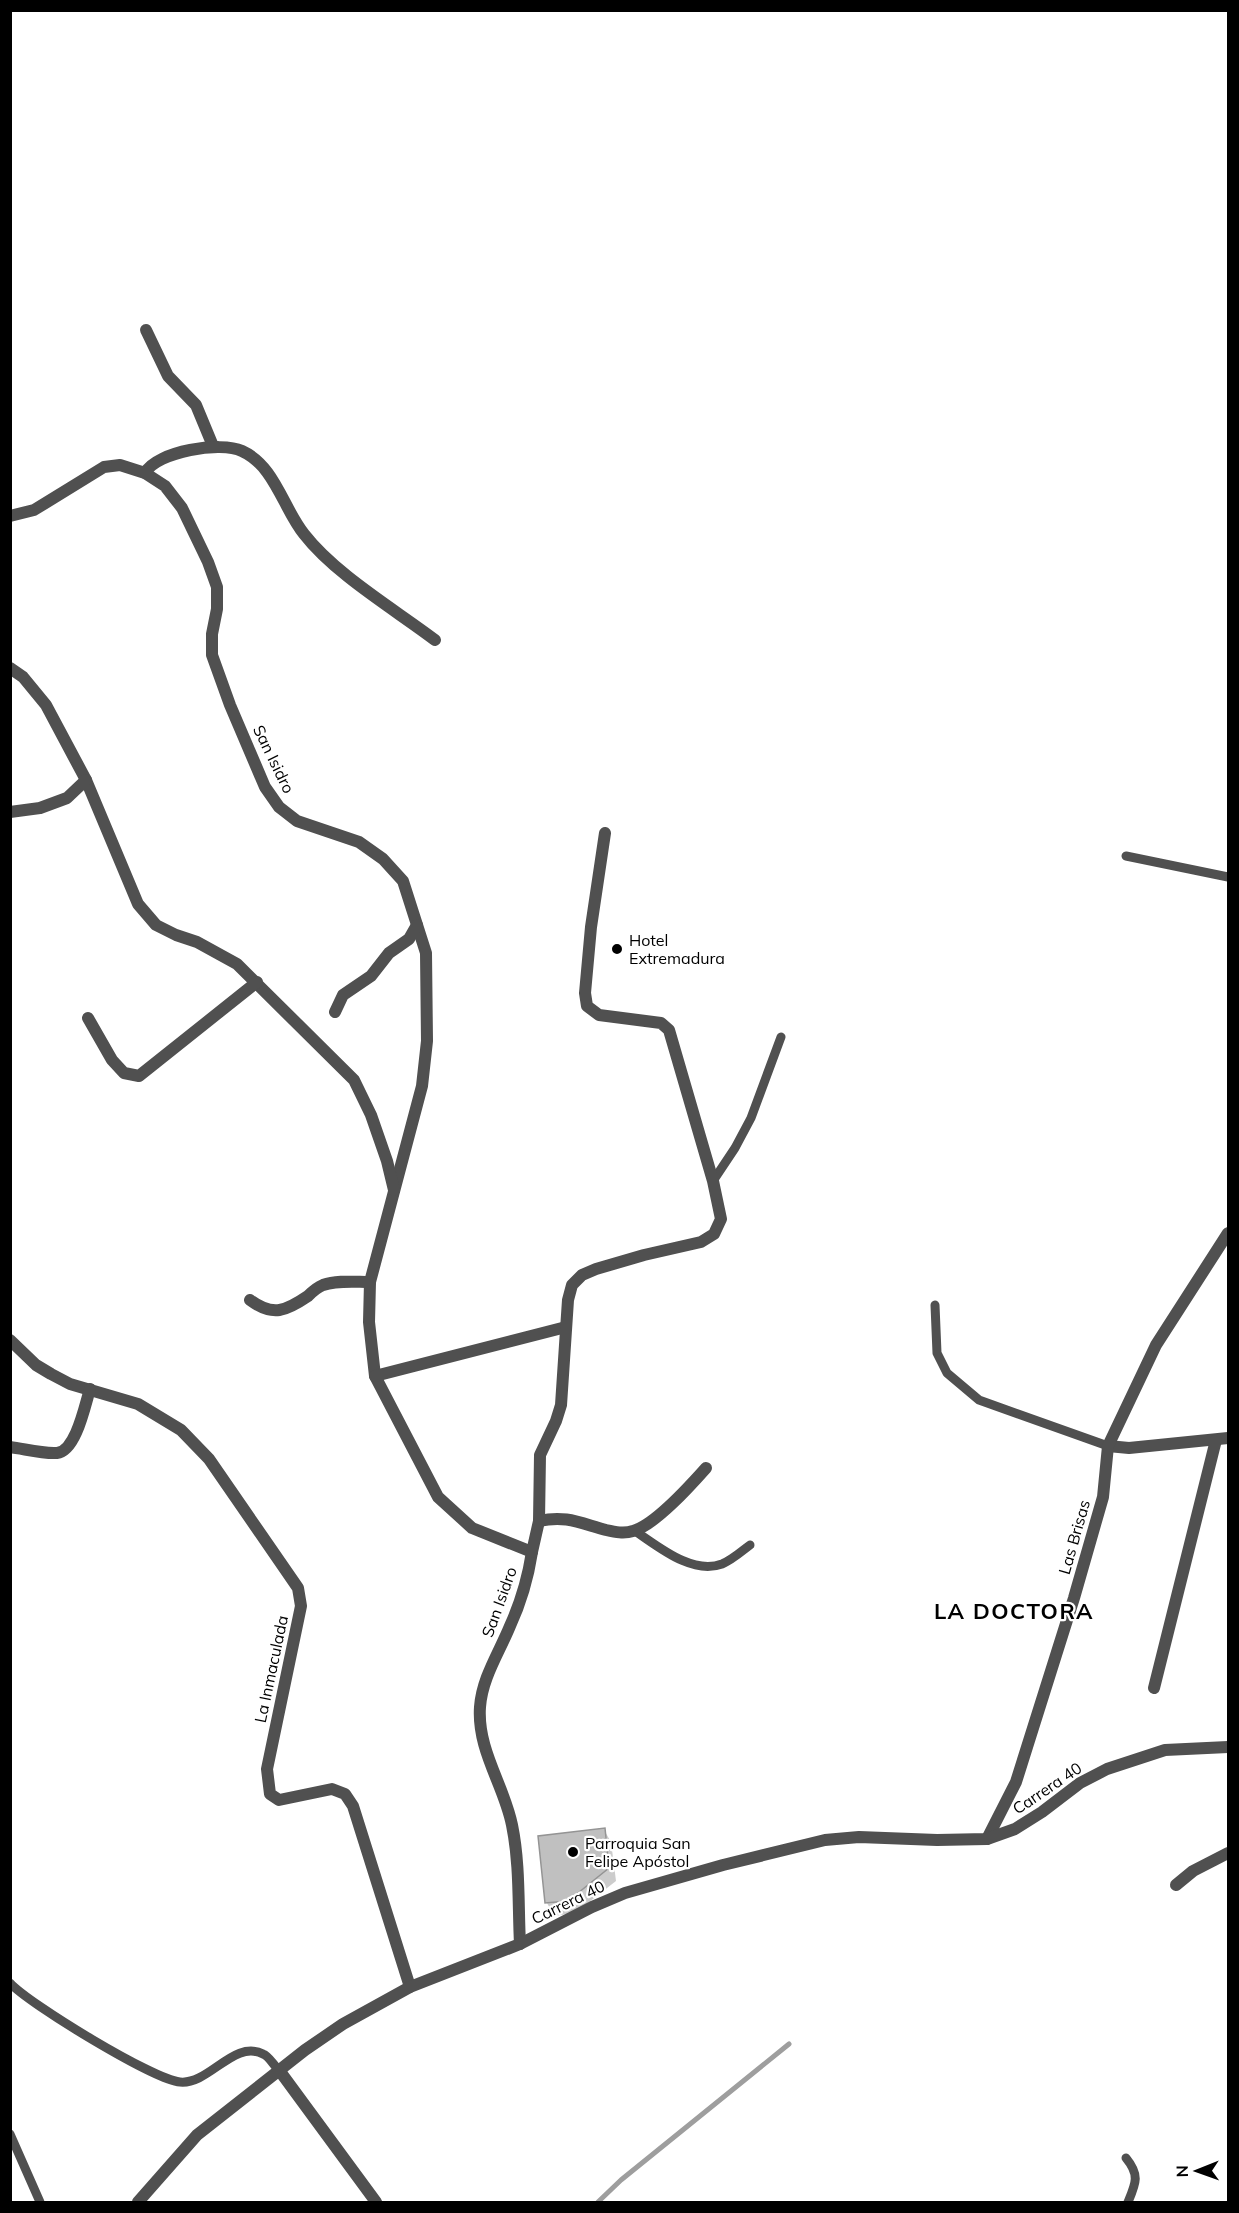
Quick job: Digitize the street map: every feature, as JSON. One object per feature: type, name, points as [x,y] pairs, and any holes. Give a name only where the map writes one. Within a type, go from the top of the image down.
[{"type":"street","points":[[146,330],[168,376],[196,405],[213,446]]},
{"type":"street","points":[[145,472],[152,464],[174,455],[213,446],[242,450],[266,469],[304,535],[326,557],[435,640]]},
{"type":"street","name":"San Isidro","points":[[10,516],[34,510],[104,467],[120,465],[145,472],[165,486],[182,508],[208,562],[217,587],[212,655],[230,705],[265,787],[279,807],[297,821],[359,843],[383,859],[403,881],[426,953],[427,1041],[422,1086],[395,1192],[376,1252],[370,1282],[369,1322],[375,1376],[438,1497],[472,1528],[532,1552],[520,1602],[490,1667],[480,1704],[479,1727],[486,1752],[506,1801],[512,1826],[517,1861],[520,1944]]},
{"type":"street","points":[[10,668],[23,677],[46,705],[86,780],[138,904],[156,925],[197,942],[237,964],[354,1080],[378,1134],[395,1192]]},
{"type":"street","points":[[10,812],[40,808],[67,798],[86,780]]},
{"type":"street","points":[[532,1552],[539,1521],[540,1455],[561,1406],[568,1300],[572,1285],[582,1275],[596,1269],[701,1242],[714,1234],[720,1219],[713,1182],[669,1030],[661,1023],[600,1015],[587,1006],[585,993],[591,927],[605,833]]},
{"type":"street","points":[[335,1012],[343,995],[371,976],[389,953],[409,939],[417,925]]},
{"type":"street","points":[[88,1018],[112,1060],[124,1073],[139,1076],[257,982]]},
{"type":"street","name":"Las Brisas","points":[[987,1839],[1017,1782],[1074,1598],[1103,1497],[1108,1446],[1151,1355],[1174,1315],[1226,1241]]},
{"type":"street","points":[[250,1300],[262,1309],[274,1311],[291,1308],[322,1285],[341,1282],[370,1282]]},
{"type":"street","points":[[375,1376],[566,1327]]},
{"type":"street","name":"La Inmaculada","points":[[10,1340],[36,1365],[51,1374],[70,1384],[138,1404],[181,1430],[209,1459],[298,1588],[302,1606],[267,1769],[270,1794],[279,1800],[332,1789],[345,1794],[353,1806],[410,1987]]},
{"type":"street","points":[[10,1447],[57,1453],[66,1450],[74,1440],[90,1389]]},
{"type":"street","points":[[1108,1446],[1129,1448],[1222,1439],[1154,1688]]},
{"type":"street","points":[[539,1521],[556,1517],[574,1519],[607,1530],[625,1533],[635,1531],[663,1512],[706,1468]]},
{"type":"street","name":"Carrera 40","points":[[139,2202],[197,2135],[279,2070],[343,2024],[410,1987],[520,1944],[592,1907],[625,1893],[805,1844],[846,1837],[987,1839],[1033,1818],[1080,1783],[1107,1769],[1165,1750],[1228,1747]]},
{"type":"street","points":[[1176,1885],[1193,1871],[1228,1853]]},
{"type":"street","points":[[279,2070],[376,2202]]},
{"type":"lane","points":[[1126,856],[1228,877]]},
{"type":"lane","points":[[713,1182],[751,1118],[782,1037]]},
{"type":"lane","points":[[935,1305],[937,1353],[947,1373],[979,1400],[1108,1446]]},
{"type":"lane","points":[[635,1531],[680,1562],[700,1565],[722,1564],[750,1545]]},
{"type":"lane","points":[[10,1983],[19,1993],[57,2017],[143,2068],[166,2079],[181,2083],[201,2078],[237,2054],[248,2051],[263,2054],[279,2070]]},
{"type":"lane","points":[[10,2134],[40,2202]]},
{"type":"lane","points":[[1126,2158],[1135,2168],[1136,2184],[1128,2202]]},
{"type":"building","name":"Parroquia San Felipe Apóstol","points":[[605,1828],[609,1868],[568,1901],[545,1903],[538,1836]]},
{"type":"waterway","points":[[598,2202],[621,2180],[789,2044]]},
{"type":"place","name":"Hotel Extremadura","points":[[617,949]]},
{"type":"place","name":"Parroquia San Felipe Apóstol","points":[[573,1852]]},
{"type":"district","name":"LA DOCTORA","points":[[1014,1611]]}]
